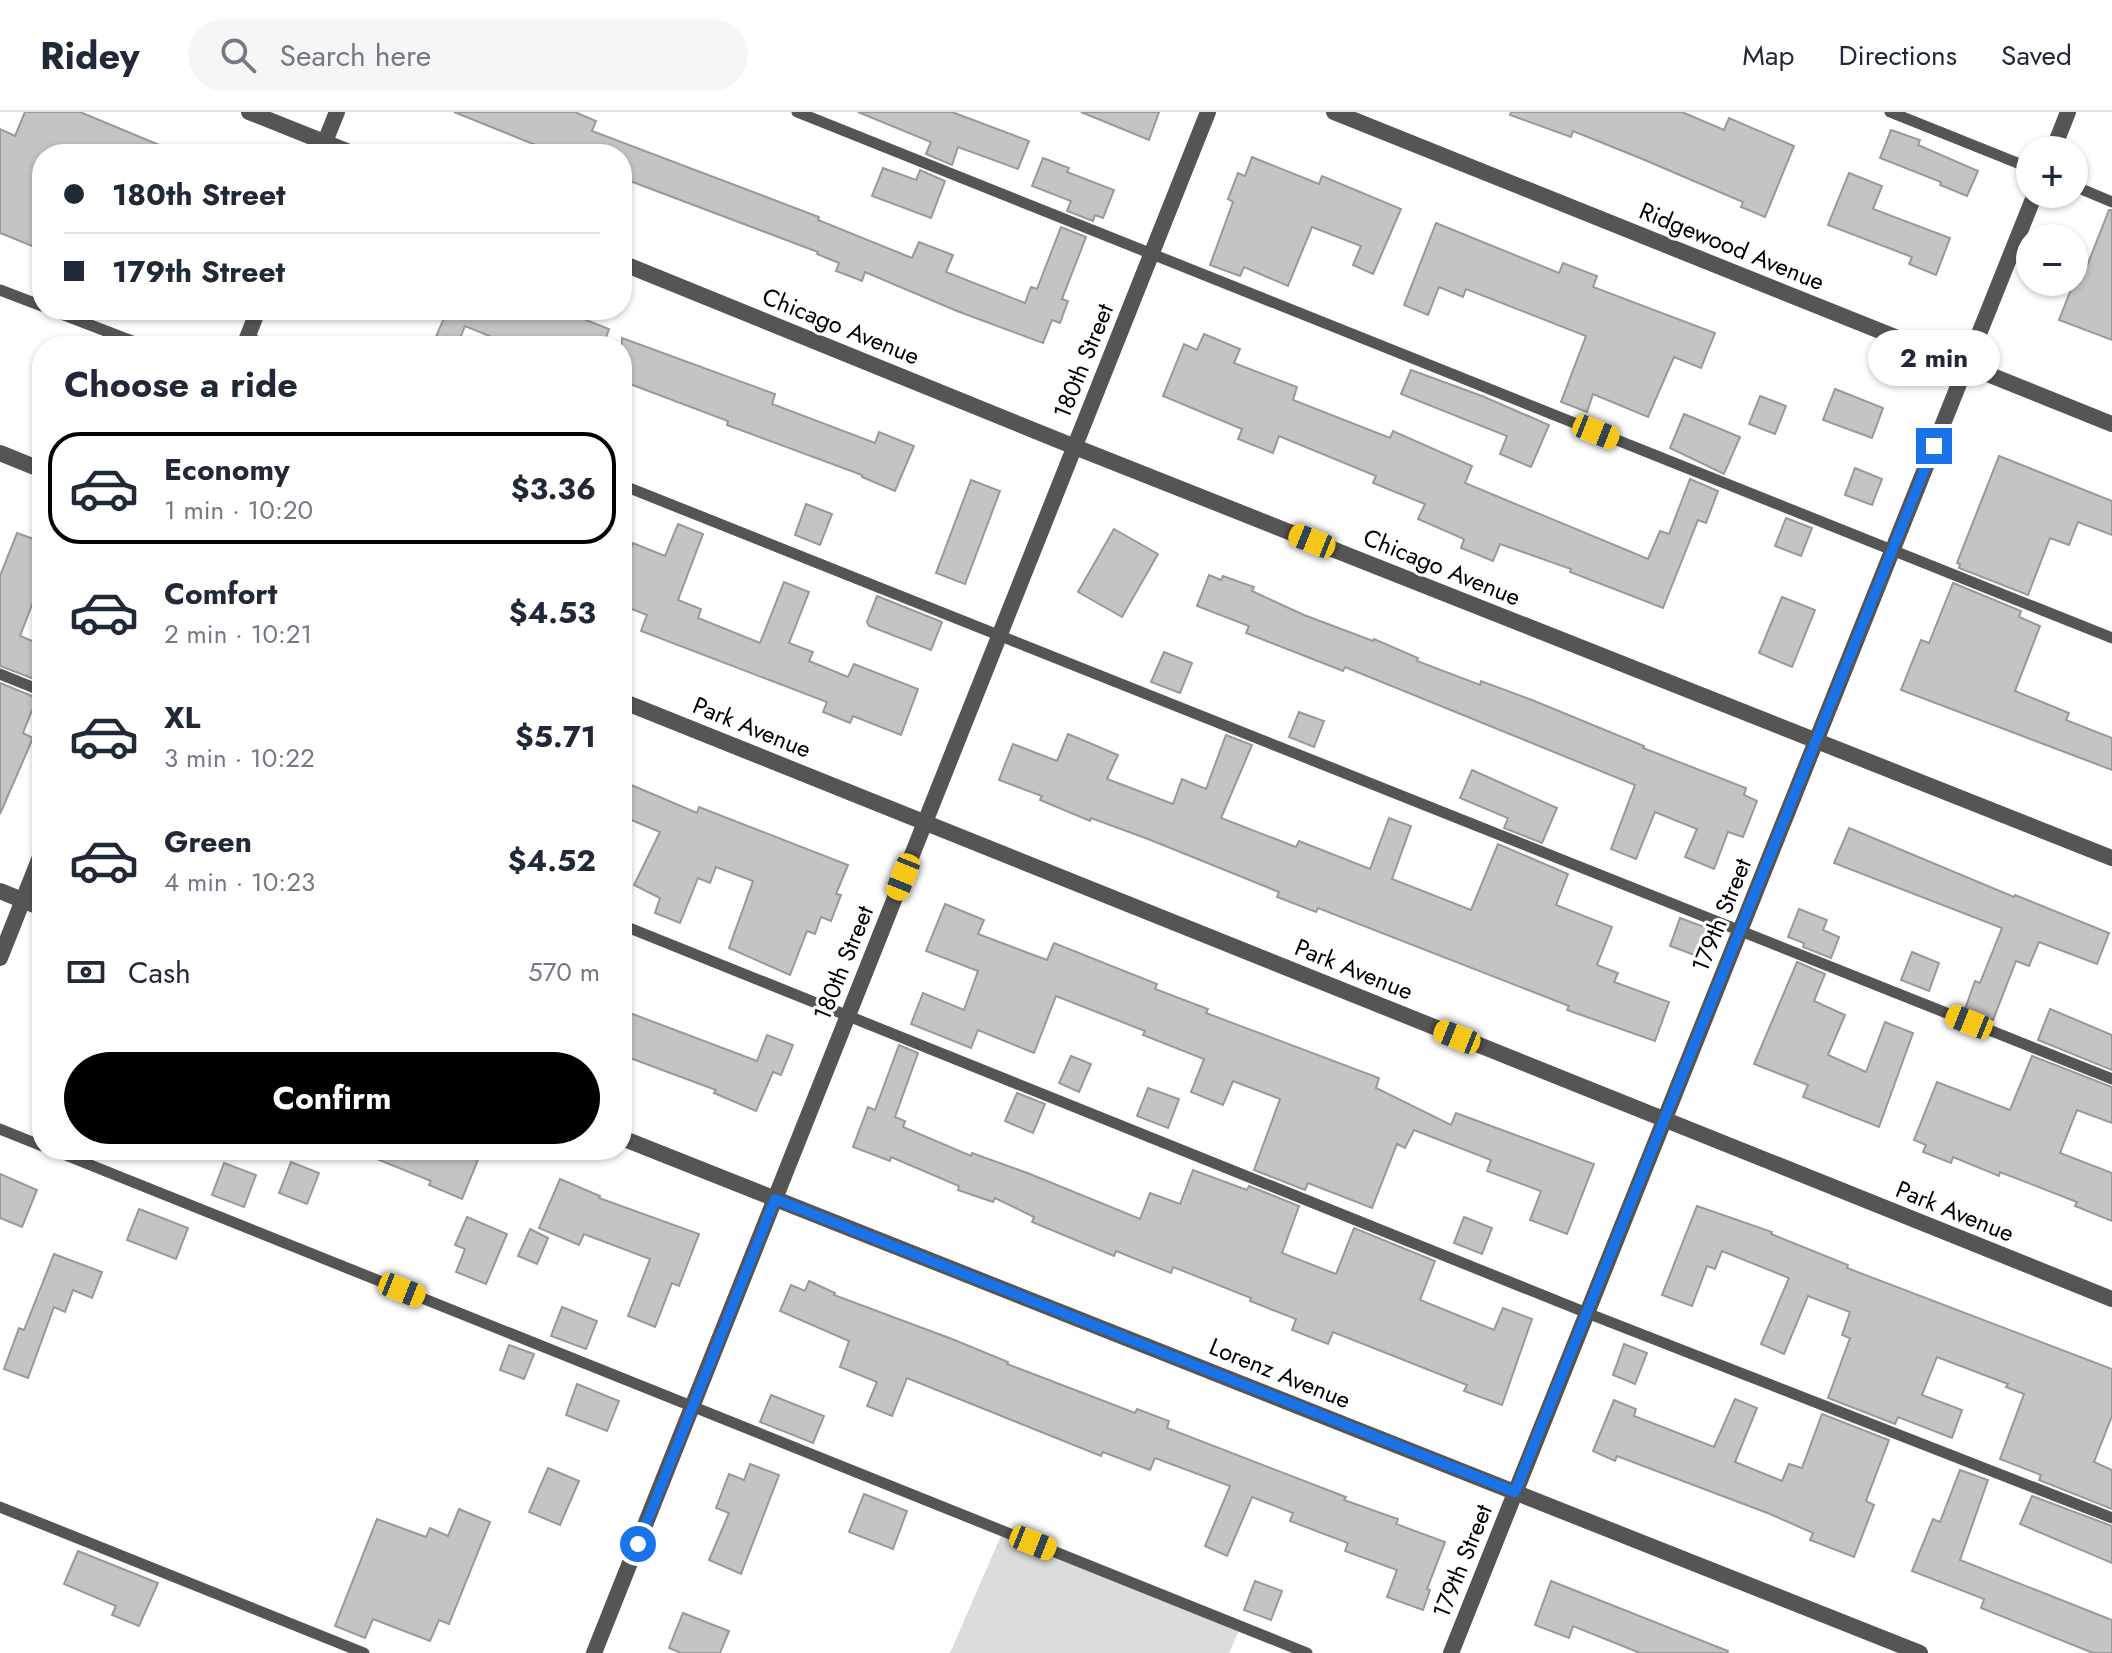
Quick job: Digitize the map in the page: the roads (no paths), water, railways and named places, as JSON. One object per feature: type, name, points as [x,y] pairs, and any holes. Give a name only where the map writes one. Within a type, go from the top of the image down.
[{"type":"street","points":[[249,112],[314,144]]},
{"type":"street","points":[[324,144],[337,112]]},
{"type":"street","name":"180th Street","points":[[594,1653],[1208,112]]},
{"type":"street","name":"Ridgewood Avenue","points":[[1334,112],[2112,424]]},
{"type":"street","points":[[2059,136],[2068,112]]},
{"type":"street","name":"179th Street","points":[[1451,1653],[2029,208]]},
{"type":"street","name":"Chicago Avenue","points":[[632,267],[1075,447],[2112,858]]},
{"type":"street","points":[[0,453],[32,466]]},
{"type":"street","name":"Park Avenue","points":[[632,705],[2112,1299]]},
{"type":"street","points":[[0,958],[32,877]]},
{"type":"street","points":[[0,891],[32,904]]},
{"type":"street","name":"Lorenz Avenue","points":[[632,1142],[1920,1653]]},
{"type":"lane","points":[[797,112],[2112,638]]},
{"type":"lane","points":[[1890,112],[2016,162]]},
{"type":"lane","points":[[2088,192],[2112,202]]},
{"type":"lane","points":[[0,290],[32,302]]},
{"type":"lane","points":[[77,320],[119,336]]},
{"type":"lane","points":[[632,489],[2112,1079]]},
{"type":"lane","points":[[0,674],[32,687]]},
{"type":"lane","points":[[632,929],[1587,1313],[2112,1518]]},
{"type":"lane","points":[[0,1129],[32,1142]]},
{"type":"lane","points":[[78,1160],[1307,1653]]},
{"type":"lane","points":[[0,1507],[364,1653]]}]
